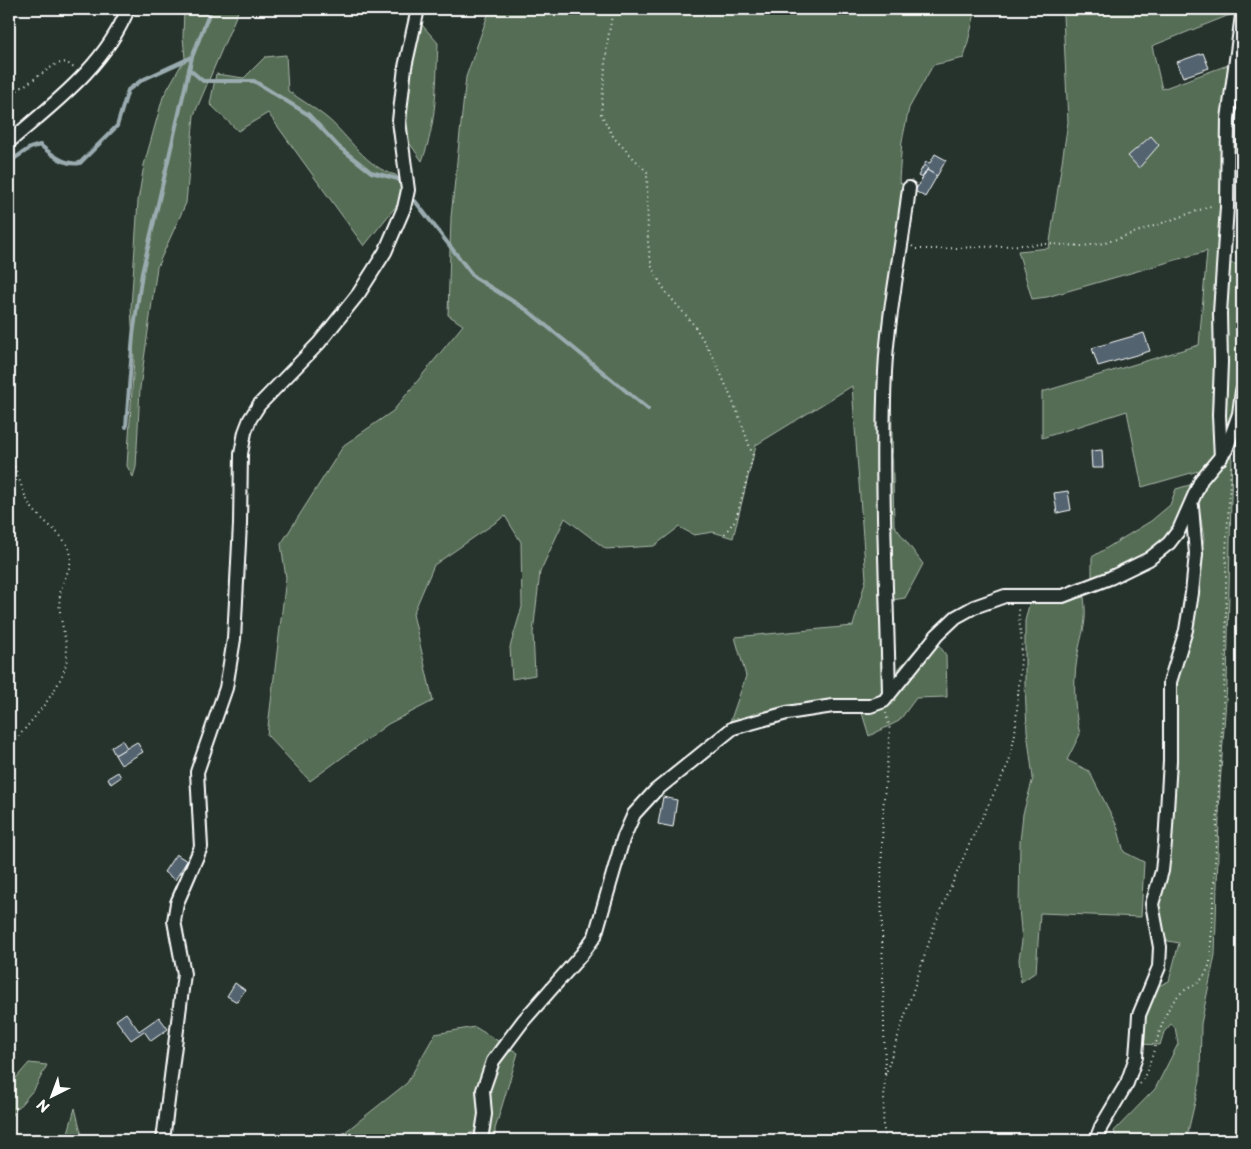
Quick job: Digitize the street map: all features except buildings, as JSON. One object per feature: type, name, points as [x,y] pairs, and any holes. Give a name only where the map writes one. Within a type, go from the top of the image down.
[{"type":"street","points":[[9,142],[57,102],[83,76],[113,40],[128,9]]},
{"type":"street","points":[[162,1140],[184,974],[174,921],[177,903],[201,847],[196,772],[226,688],[234,639],[240,524],[241,454],[250,419],[259,404],[319,343],[360,293],[385,252],[404,208],[408,190],[399,121],[405,67],[418,9]]},
{"type":"street","points":[[1221,458],[1219,423],[1220,313],[1227,194],[1225,157],[1228,119],[1242,15]]},
{"type":"street","points":[[1225,157],[1242,157]]},
{"type":"street","points":[[887,698],[885,372],[892,292],[903,240],[909,188]]},
{"type":"street","points":[[481,1140],[483,1137],[485,1114],[483,1090],[493,1061],[523,1021],[582,954],[594,936],[623,839],[634,814],[656,791],[733,728],[787,713],[833,706],[870,706],[887,698],[921,653],[956,617],[989,600],[1005,596],[1063,596],[1136,566],[1169,543],[1179,530],[1192,506],[1203,477],[1221,458],[1231,440],[1240,407],[1242,391]]},
{"type":"street","points":[[1096,1140],[1101,1127],[1128,1083],[1136,1057],[1138,1016],[1159,967],[1160,946],[1152,904],[1162,871],[1165,843],[1170,761],[1170,682],[1186,630],[1193,583],[1195,536],[1192,506]]},
{"type":"path","points":[[613,9],[607,44],[601,114],[614,138],[647,172],[648,244],[652,268],[665,291],[694,325],[714,358],[739,416],[753,456],[736,519],[723,536]]},
{"type":"path","points":[[9,96],[56,64],[66,62],[83,76]]},
{"type":"path","points":[[903,240],[916,249],[1046,244],[1083,246],[1106,244],[1206,209],[1227,194]]},
{"type":"path","points":[[1140,1085],[1160,1029],[1176,997],[1205,977],[1210,963],[1226,649],[1226,553],[1231,484],[1231,440]]},
{"type":"path","points":[[9,458],[27,500],[46,525],[67,544],[72,563],[61,588],[59,603],[66,634],[67,658],[61,678],[42,707],[9,748]]},
{"type":"path","points":[[885,1076],[935,924],[968,847],[1009,762],[1015,734],[1022,646],[1018,609],[1026,595]]},
{"type":"path","points":[[886,1140],[883,1124],[885,1076],[881,883],[890,730],[887,698]]},
{"type":"green space","points":[[184,9],[239,9],[194,115],[186,203],[157,267],[140,388],[136,467],[133,477],[127,466],[134,360],[131,308],[138,201],[144,165],[163,97],[185,58],[183,37]]},
{"type":"green space","points":[[490,9],[1002,9],[975,13],[964,58],[933,65],[909,108],[902,141],[899,180],[913,201],[907,252],[897,293],[891,385],[894,525],[923,564],[905,598],[892,600],[894,674],[930,633],[946,655],[947,697],[916,698],[899,721],[869,736],[859,703],[729,725],[746,676],[735,637],[853,626],[866,579],[852,386],[756,445],[733,538],[713,532],[694,535],[679,527],[654,546],[606,549],[565,518],[540,572],[533,633],[535,675],[512,679],[510,647],[522,607],[521,542],[505,516],[434,565],[413,614],[433,701],[388,724],[310,781],[267,735],[286,578],[281,544],[344,445],[393,411],[463,325],[448,315],[451,217],[466,77]]},
{"type":"green space","points":[[1081,9],[1242,9],[1242,13],[1227,16],[1152,46],[1162,89],[1228,65],[1219,247],[1216,458],[1205,469],[1142,487],[1127,411],[1042,438],[1042,392],[1199,345],[1207,251],[1047,297],[1032,299],[1018,251],[1049,248],[1068,122],[1063,15]]},
{"type":"green space","points":[[422,25],[438,43],[433,118],[431,132],[422,161],[406,138],[410,56]]},
{"type":"green space","points":[[1242,49],[1242,92],[1234,121],[1233,136],[1242,147],[1242,154],[1234,150],[1232,146],[1232,103]]},
{"type":"green space","points":[[286,55],[288,91],[327,118],[358,151],[376,166],[396,175],[403,188],[401,200],[364,246],[268,113],[238,131],[210,104],[216,74],[244,78],[265,57]]},
{"type":"green space","points":[[1225,262],[1242,265],[1242,358],[1236,411],[1223,441]]},
{"type":"green space","points":[[1232,452],[1227,685],[1220,785],[1215,955],[1201,1024],[1200,1081],[1186,1140],[1117,1140],[1114,1131],[1155,1089],[1178,1044],[1175,1027],[1171,1024],[1164,1032],[1160,1045],[1140,1044],[1142,1016],[1152,989],[1169,981],[1179,943],[1163,940],[1153,910],[1158,893],[1170,698],[1204,539],[1198,500],[1204,483]]},
{"type":"green space","points":[[1193,484],[1177,522],[1157,545],[1126,564],[1092,580],[1092,557],[1151,521],[1170,505],[1176,489]]},
{"type":"green space","points":[[1084,597],[1084,623],[1075,680],[1076,713],[1080,734],[1067,760],[1089,771],[1117,826],[1124,852],[1144,862],[1141,917],[1040,913],[1036,972],[1021,982],[1019,959],[1022,941],[1019,908],[1020,842],[1023,814],[1033,778],[1027,731],[1025,621],[1030,601],[1057,601]]},
{"type":"green space","points":[[475,1027],[518,1053],[495,1129],[495,1140],[476,1140],[475,1131],[458,1140],[335,1140],[407,1083],[435,1034]]},
{"type":"green space","points":[[29,1063],[47,1065],[35,1088],[9,1118],[9,1086]]},
{"type":"green space","points":[[75,1108],[83,1140],[66,1140]]},
{"type":"waterway","points":[[126,427],[133,335],[142,273],[192,57],[211,9]]},
{"type":"waterway","points":[[9,162],[30,148],[40,145],[64,161],[80,163],[117,126],[128,90],[142,80],[192,57]]},
{"type":"waterway","points":[[189,69],[203,81],[254,81],[309,115],[339,147],[371,172],[398,179],[401,183]]},
{"type":"waterway","points":[[415,201],[474,277],[527,310],[648,409]]}]
